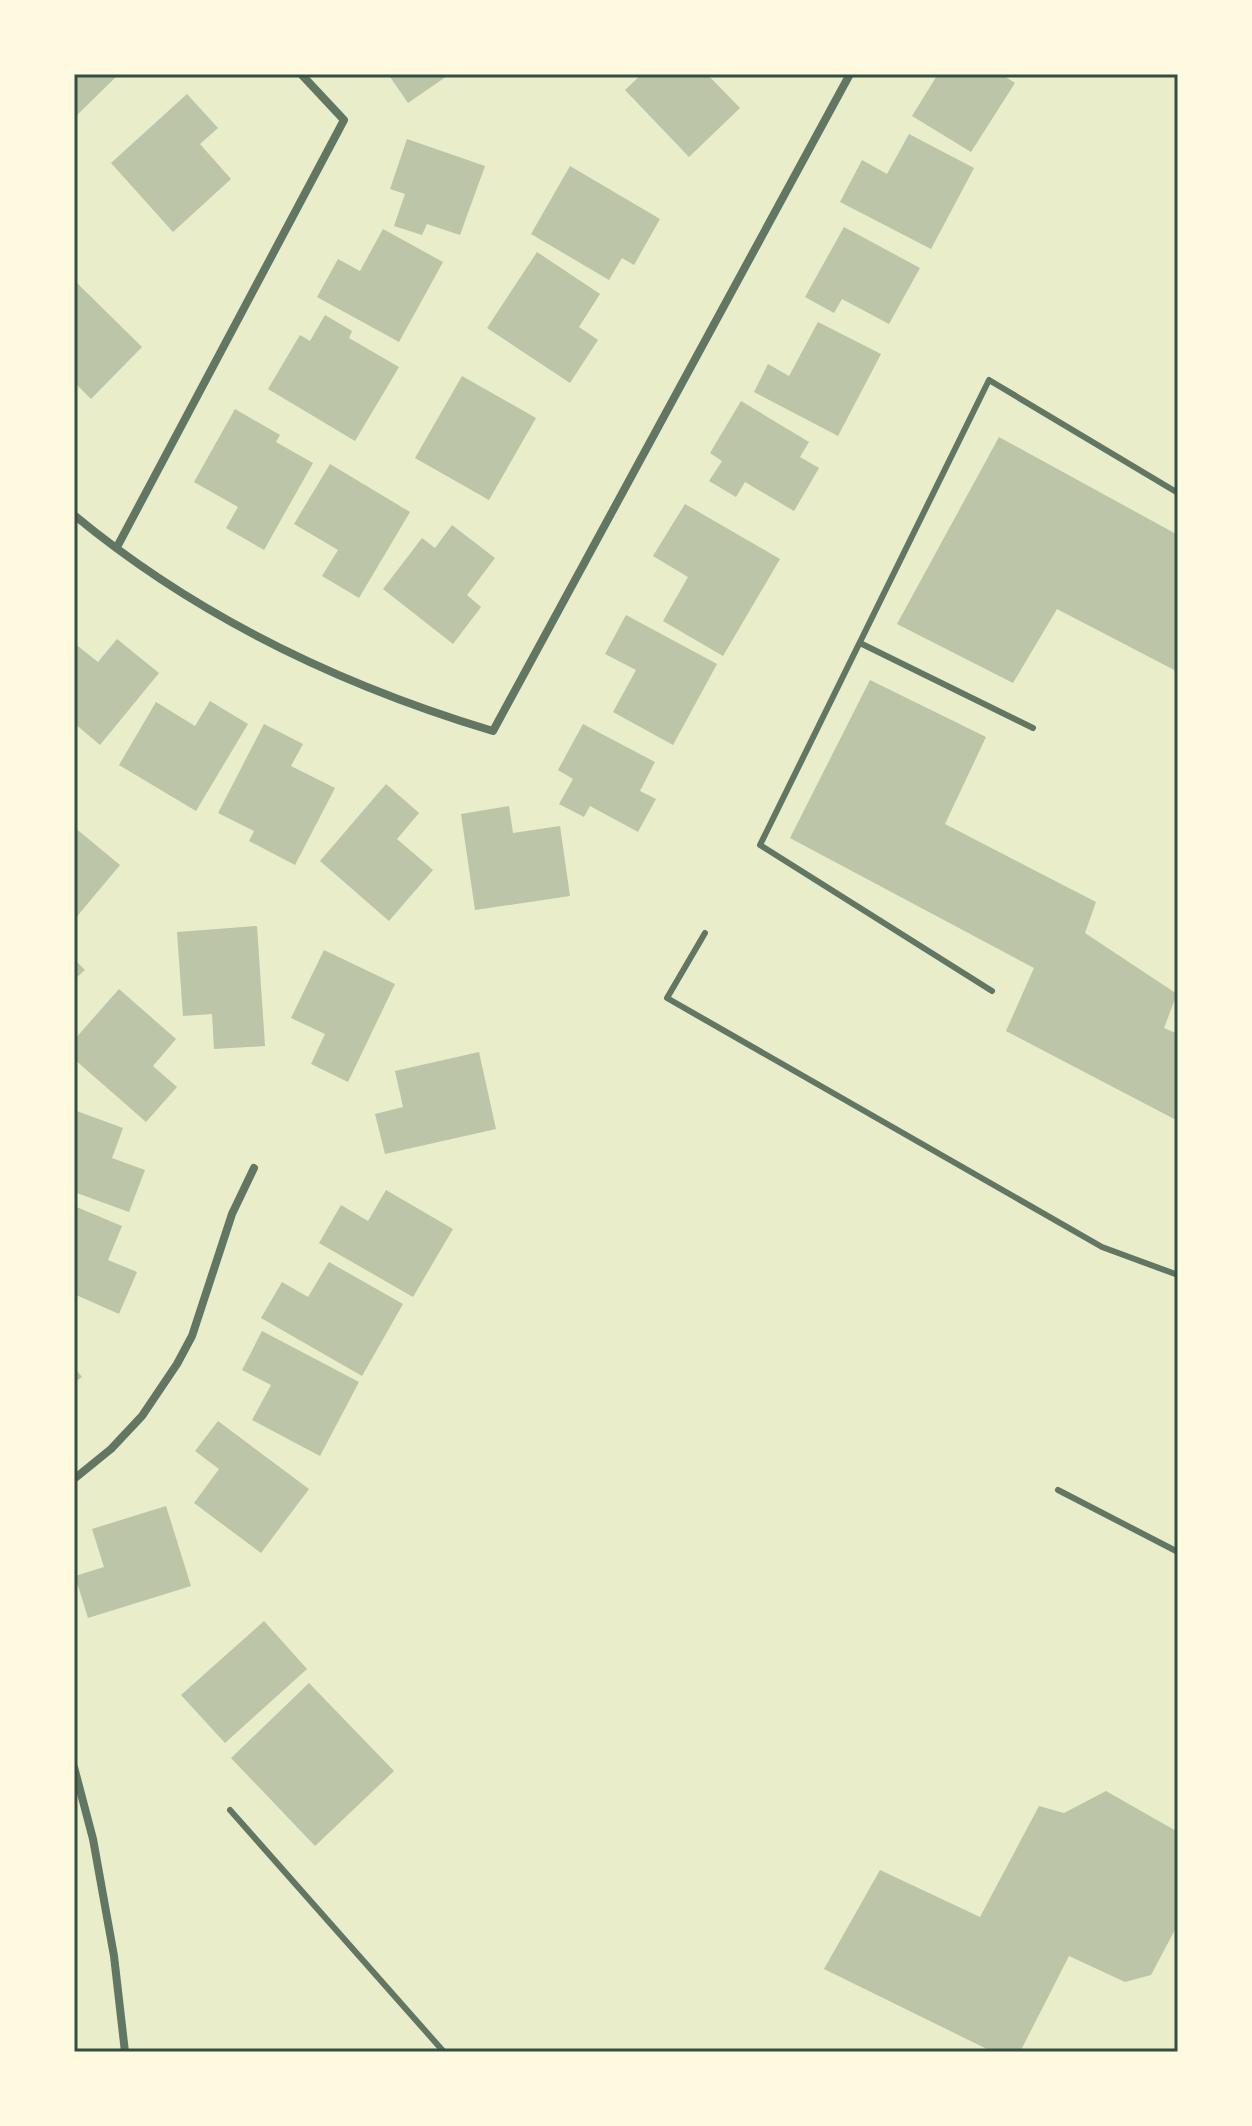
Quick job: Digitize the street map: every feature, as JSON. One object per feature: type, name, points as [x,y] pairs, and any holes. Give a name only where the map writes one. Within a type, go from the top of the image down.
[{"type":"street","points":[[117,547],[344,120],[301,74]]},
{"type":"street","points":[[74,515],[177,589],[252,633],[329,671],[450,718],[493,731],[850,74]]},
{"type":"street","points":[[74,1479],[111,1449],[142,1416],[177,1364],[192,1336],[232,1214],[254,1168]]},
{"type":"street","points":[[74,1767],[93,1839],[112,1941],[125,2052]]},
{"type":"lane","points":[[992,991],[760,845],[989,380],[1178,493]]},
{"type":"lane","points":[[860,643],[1033,728]]},
{"type":"lane","points":[[705,933],[667,998],[1102,1247],[1178,1275]]},
{"type":"lane","points":[[1058,1490],[1178,1552]]},
{"type":"lane","points":[[230,1810],[444,2052]]},
{"type":"building","points":[[74,74],[119,74],[74,118]]},
{"type":"building","points":[[388,74],[450,74],[408,103]]},
{"type":"building","points":[[642,74],[707,74],[740,108],[689,157],[625,90]]},
{"type":"building","points":[[938,74],[1001,74],[1015,83],[971,152],[912,116]]},
{"type":"building","points":[[187,94],[218,128],[200,144],[231,179],[173,232],[111,163]]},
{"type":"building","points":[[909,134],[974,168],[931,249],[840,202],[862,160],[887,174]]},
{"type":"building","points":[[407,139],[485,166],[460,235],[427,224],[422,235],[394,226],[405,194],[390,189]]},
{"type":"building","points":[[570,166],[660,219],[634,265],[622,258],[609,280],[531,234]]},
{"type":"building","points":[[844,227],[920,268],[889,324],[842,299],[834,313],[805,297]]},
{"type":"building","points":[[383,229],[443,262],[399,342],[317,297],[338,259],[360,271]]},
{"type":"building","points":[[537,252],[600,294],[579,327],[598,340],[570,383],[487,328]]},
{"type":"building","points":[[77,283],[142,347],[91,399],[74,382],[74,286]]},
{"type":"building","points":[[325,315],[352,331],[349,338],[399,367],[355,441],[268,389],[300,335],[310,341]]},
{"type":"building","points":[[818,322],[881,354],[838,436],[754,392],[768,364],[789,376]]},
{"type":"building","points":[[462,376],[536,418],[489,500],[415,458]]},
{"type":"building","points":[[741,401],[809,442],[800,457],[819,468],[794,511],[745,482],[736,497],[709,481],[722,461],[710,453]]},
{"type":"building","points":[[235,409],[280,435],[276,442],[313,463],[264,550],[226,528],[238,507],[194,482]]},
{"type":"building","points":[[999,437],[1178,535],[1178,672],[1057,609],[1013,683],[897,624]]},
{"type":"building","points":[[330,464],[410,512],[359,598],[322,576],[338,550],[294,524]]},
{"type":"building","points":[[685,504],[780,559],[723,656],[663,621],[688,577],[653,556]]},
{"type":"building","points":[[452,525],[495,558],[467,595],[481,607],[453,644],[383,589],[422,538],[435,548]]},
{"type":"building","points":[[626,615],[717,664],[673,745],[613,712],[636,670],[605,654]]},
{"type":"building","points":[[117,639],[159,673],[100,745],[74,723],[74,643],[98,662]]},
{"type":"building","points":[[870,680],[986,737],[945,824],[1096,902],[1085,933],[1177,994],[1164,1028],[1178,1034],[1178,1121],[1006,1031],[1034,968],[790,838]]},
{"type":"building","points":[[210,701],[248,724],[196,811],[119,765],[156,702],[195,726]]},
{"type":"building","points":[[264,724],[303,744],[291,766],[335,788],[295,865],[249,841],[254,831],[218,813]]},
{"type":"building","points":[[583,724],[655,762],[640,791],[656,799],[638,832],[590,806],[584,817],[559,804],[573,779],[558,770]]},
{"type":"building","points":[[386,784],[419,813],[397,839],[433,870],[389,921],[320,861]]},
{"type":"building","points":[[509,806],[513,833],[560,826],[570,896],[475,910],[461,814]]},
{"type":"building","points":[[74,827],[120,865],[74,920]]},
{"type":"building","points":[[257,926],[265,1046],[214,1049],[212,1014],[183,1016],[177,932]]},
{"type":"building","points":[[324,950],[395,984],[348,1082],[311,1064],[325,1034],[291,1018]]},
{"type":"building","points":[[74,959],[85,970],[74,980]]},
{"type":"building","points":[[119,989],[176,1039],[153,1066],[177,1087],[146,1122],[74,1059],[74,1040]]},
{"type":"building","points":[[479,1052],[496,1129],[385,1154],[375,1114],[403,1107],[395,1071]]},
{"type":"building","points":[[74,1110],[123,1128],[112,1158],[145,1170],[129,1212],[74,1192]]},
{"type":"building","points":[[386,1190],[453,1229],[413,1297],[319,1243],[341,1205],[368,1221]]},
{"type":"building","points":[[74,1206],[122,1226],[108,1260],[137,1272],[119,1314],[74,1294]]},
{"type":"building","points":[[329,1262],[403,1304],[362,1376],[261,1318],[282,1282],[308,1297]]},
{"type":"building","points":[[262,1331],[359,1382],[320,1456],[252,1420],[271,1385],[242,1370]]},
{"type":"building","points":[[74,1367],[82,1377],[74,1383]]},
{"type":"building","points":[[218,1421],[309,1489],[261,1553],[194,1503],[219,1469],[195,1451]]},
{"type":"building","points":[[166,1506],[191,1586],[88,1618],[75,1576],[104,1567],[92,1529]]},
{"type":"building","points":[[264,1621],[307,1669],[225,1743],[181,1695]]},
{"type":"building","points":[[309,1683],[394,1771],[315,1846],[231,1758]]},
{"type":"building","points":[[1106,1791],[1178,1832],[1178,1924],[1151,1975],[1125,1982],[1069,1956],[1020,2052],[993,2052],[824,1969],[880,1870],[980,1917],[1039,1806],[1064,1813]]}]
